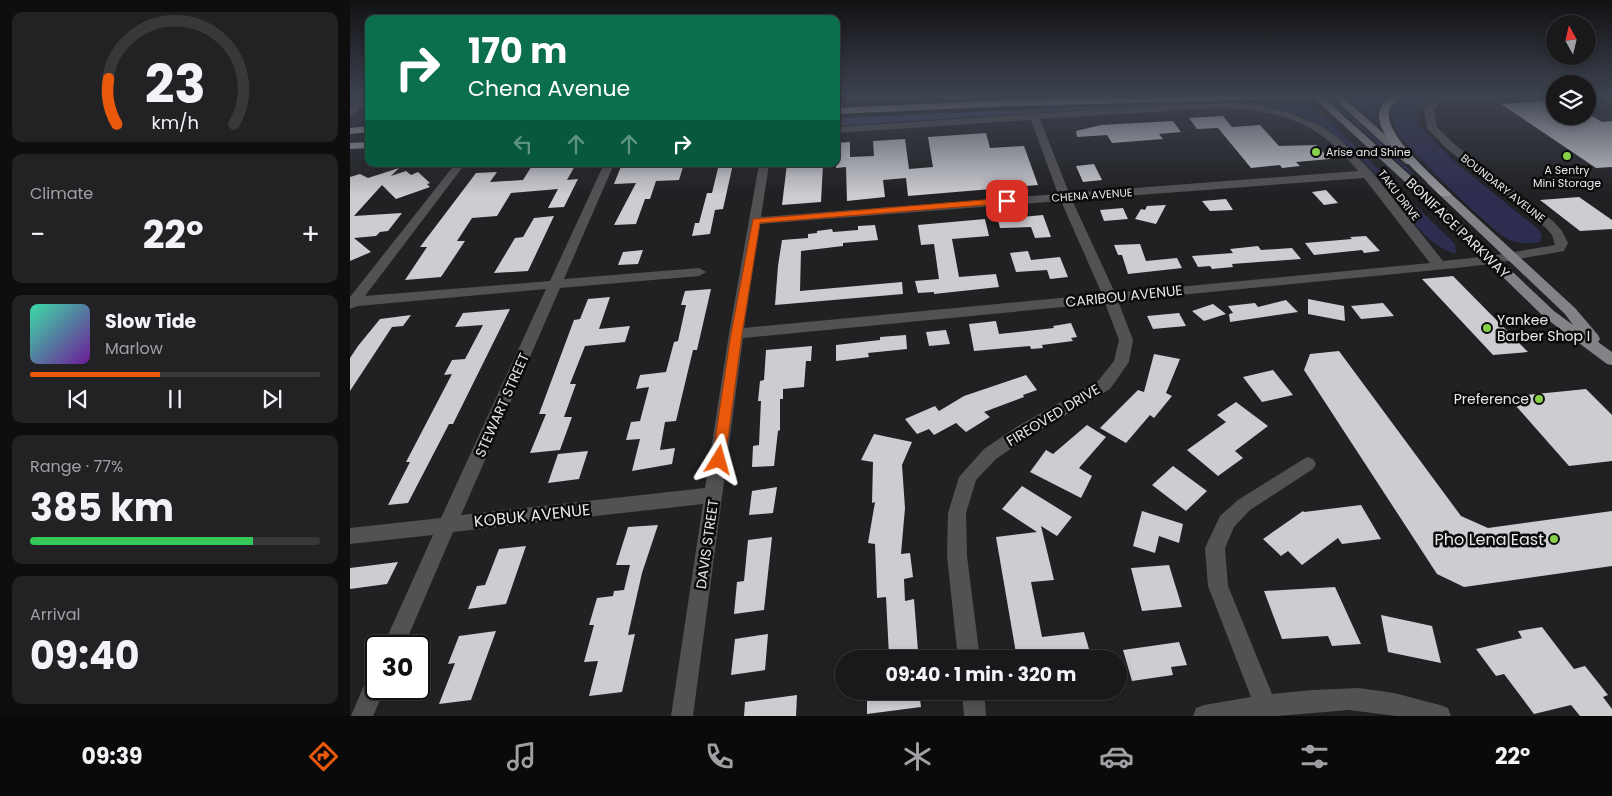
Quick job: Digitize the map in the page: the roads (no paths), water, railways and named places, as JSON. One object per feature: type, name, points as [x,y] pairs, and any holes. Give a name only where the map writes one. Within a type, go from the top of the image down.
[{"type":"highway","points":[[1387,128],[1402,148],[1445,194]]},
{"type":"highway","points":[[350,131],[365,129]]},
{"type":"highway","points":[[350,146],[365,144]]},
{"type":"main road","name":"BONIFACE PARKWAY","points":[[1355,128],[1549,314],[1609,358]]},
{"type":"main road","name":"BONIFACE PARKWAY","points":[[1373,128],[1570,310],[1609,358]]},
{"type":"street","name":"TAKU DRIVE","points":[[840,130],[862,128]]},
{"type":"street","name":"FIREOVED DRIVE","points":[[968,650],[957,556],[957,513],[968,477],[990,454],[1024,430],[1104,386],[1120,362],[1126,340],[1110,297],[1065,197],[1039,128]]},
{"type":"street","name":"TAKU DRIVE","points":[[1316,128],[1326,133],[1368,174],[1439,265]]},
{"type":"street","name":"BOUNDARY AVEUNE","points":[[1432,128],[1450,146],[1549,224],[1562,242],[1560,248],[1511,256]]},
{"type":"street","points":[[351,304],[458,167]]},
{"type":"street","name":"STEWART STREET","points":[[398,635],[608,167]]},
{"type":"street","name":"DAVIS STREET","points":[[682,716],[736,334],[764,167]]},
{"type":"street","name":"CHENA AVENUE","points":[[756,221],[1368,174]]},
{"type":"street","name":"CARIBOU AVENUE","points":[[736,334],[1491,260],[1511,256]]},
{"type":"street","points":[[351,304],[699,272]]},
{"type":"street","points":[[1266,706],[1218,586],[1215,548],[1226,522],[1244,505],[1307,464]]},
{"type":"street","name":"KOBUK AVENUE","points":[[350,536],[714,495]]},
{"type":"street","points":[[1204,716],[1266,706],[1351,698],[1412,708],[1440,716]]},
{"type":"street","points":[[362,716],[369,700]]},
{"type":"street","points":[[974,700],[976,716]]},
{"type":"place","name":"Arise and Shine","points":[[1316,152]]},
{"type":"place","name":"A Sentry Mini Storage","points":[[1567,156]]},
{"type":"place","name":"Yankee Barber Shop I","points":[[1487,328]]},
{"type":"place","name":"Preference","points":[[1539,399]]},
{"type":"place","name":"Pho Lena East","points":[[1554,539]]}]
